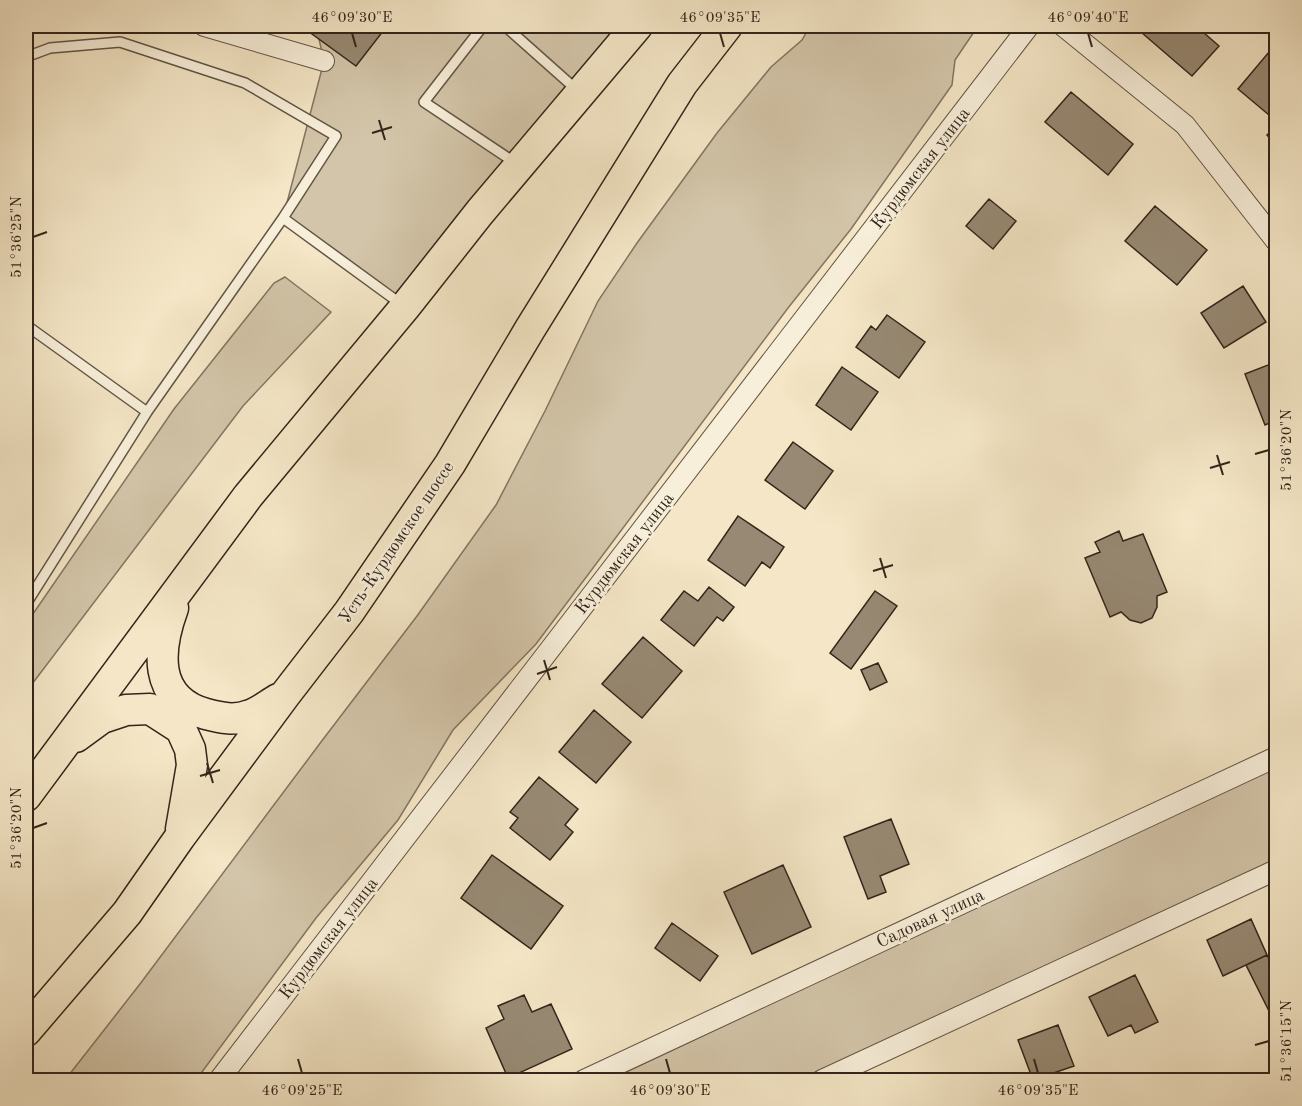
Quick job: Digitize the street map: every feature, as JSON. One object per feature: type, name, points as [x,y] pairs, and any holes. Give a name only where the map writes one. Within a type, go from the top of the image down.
[{"type":"main road","points":[[26,796],[248,496],[405,307],[456,241],[637,26]]},
{"type":"main road","name":"Усть-Курдюмское шоссе","points":[[26,1031],[127,913],[285,695],[350,612],[450,464],[530,329],[682,84],[727,26]]},
{"type":"main road","points":[[179,588],[165,631],[162,649],[164,675],[171,691],[182,703],[194,711],[238,719],[253,715],[285,695]]},
{"type":"main road","points":[[57,752],[102,718],[126,710],[150,709],[166,717],[181,729],[190,749],[192,765],[180,837]]},
{"type":"street","points":[[204,26],[324,61]]},
{"type":"street","name":"Курдюмская улица","points":[[219,1080],[1029,26]]},
{"type":"street","points":[[1064,26],[1185,125],[1276,241]]},
{"type":"street","name":"Садовая улица","points":[[584,1080],[1276,757]]},
{"type":"street","points":[[822,1080],[1276,870]]},
{"type":"lane","points":[[483,26],[424,102],[519,166]]},
{"type":"lane","points":[[505,26],[580,93]]},
{"type":"lane","points":[[26,57],[50,48],[120,42],[245,83],[336,136],[147,412],[26,604]]},
{"type":"lane","points":[[282,218],[405,307]]},
{"type":"lane","points":[[26,325],[147,412]]},
{"type":"shaded area","points":[[316,26],[631,26],[405,307],[283,218],[324,61]]},
{"type":"shaded area","points":[[810,26],[978,26],[955,60],[952,85],[851,229],[788,308],[536,644],[453,730],[398,820],[316,918],[196,1080],[65,1080],[417,616],[496,505],[598,301],[717,133],[771,67],[802,40]]},
{"type":"shaded area","points":[[285,277],[331,312],[243,406],[26,692],[26,624],[174,409],[274,283]]},
{"type":"shaded area","points":[[1276,765],[1276,860],[803,1080],[609,1080]]},
{"type":"building","points":[[301,26],[387,26],[356,66]]},
{"type":"building","points":[[1134,26],[1196,26],[1219,46],[1192,76]]},
{"type":"building","points":[[1269,52],[1276,59],[1276,106],[1269,115],[1238,89]]},
{"type":"building","points":[[1071,92],[1133,144],[1108,175],[1045,122]]},
{"type":"building","points":[[1276,126],[1276,145],[1267,135]]},
{"type":"building","points":[[989,199],[1016,221],[993,249],[966,226]]},
{"type":"building","points":[[1155,206],[1207,250],[1177,285],[1125,241]]},
{"type":"building","points":[[1243,286],[1266,322],[1224,348],[1201,313]]},
{"type":"building","points":[[887,315],[925,342],[899,378],[856,347],[871,326],[876,330]]},
{"type":"building","points":[[1276,362],[1276,420],[1265,425],[1245,374]]},
{"type":"building","points":[[842,367],[878,392],[851,430],[816,405]]},
{"type":"building","points":[[26,426],[33,432],[26,450]]},
{"type":"building","points":[[793,442],[833,471],[805,509],[765,480]]},
{"type":"building","points":[[738,516],[784,547],[770,568],[762,562],[745,586],[708,560]]},
{"type":"building","points":[[1119,531],[1123,541],[1143,534],[1167,592],[1157,596],[1157,607],[1152,618],[1141,623],[1130,620],[1121,612],[1110,617],[1085,558],[1100,552],[1095,542]]},
{"type":"building","points":[[709,587],[734,607],[723,621],[717,617],[694,646],[661,620],[684,591],[698,601]]},
{"type":"building","points":[[875,591],[897,606],[851,669],[830,653]]},
{"type":"building","points":[[643,637],[682,671],[642,718],[602,684]]},
{"type":"building","points":[[878,663],[887,682],[870,690],[861,670]]},
{"type":"building","points":[[594,710],[631,742],[596,783],[559,752]]},
{"type":"building","points":[[539,777],[578,809],[565,825],[573,832],[550,860],[510,828],[518,818],[510,812]]},
{"type":"building","points":[[891,819],[909,864],[880,876],[886,892],[868,899],[844,837]]},
{"type":"building","points":[[492,855],[563,906],[531,949],[461,898]]},
{"type":"building","points":[[783,865],[811,927],[752,954],[724,892]]},
{"type":"building","points":[[1251,919],[1267,955],[1223,976],[1207,940]]},
{"type":"building","points":[[672,923],[718,956],[700,981],[655,948]]},
{"type":"building","points":[[1267,955],[1276,973],[1276,1012],[1271,1015],[1246,965]]},
{"type":"building","points":[[1135,975],[1158,1022],[1135,1033],[1131,1025],[1108,1036],[1089,997]]},
{"type":"building","points":[[524,995],[532,1012],[551,1004],[572,1049],[508,1078],[486,1028],[504,1019],[498,1006]]},
{"type":"building","points":[[1058,1025],[1074,1066],[1033,1080],[1018,1040]]}]
